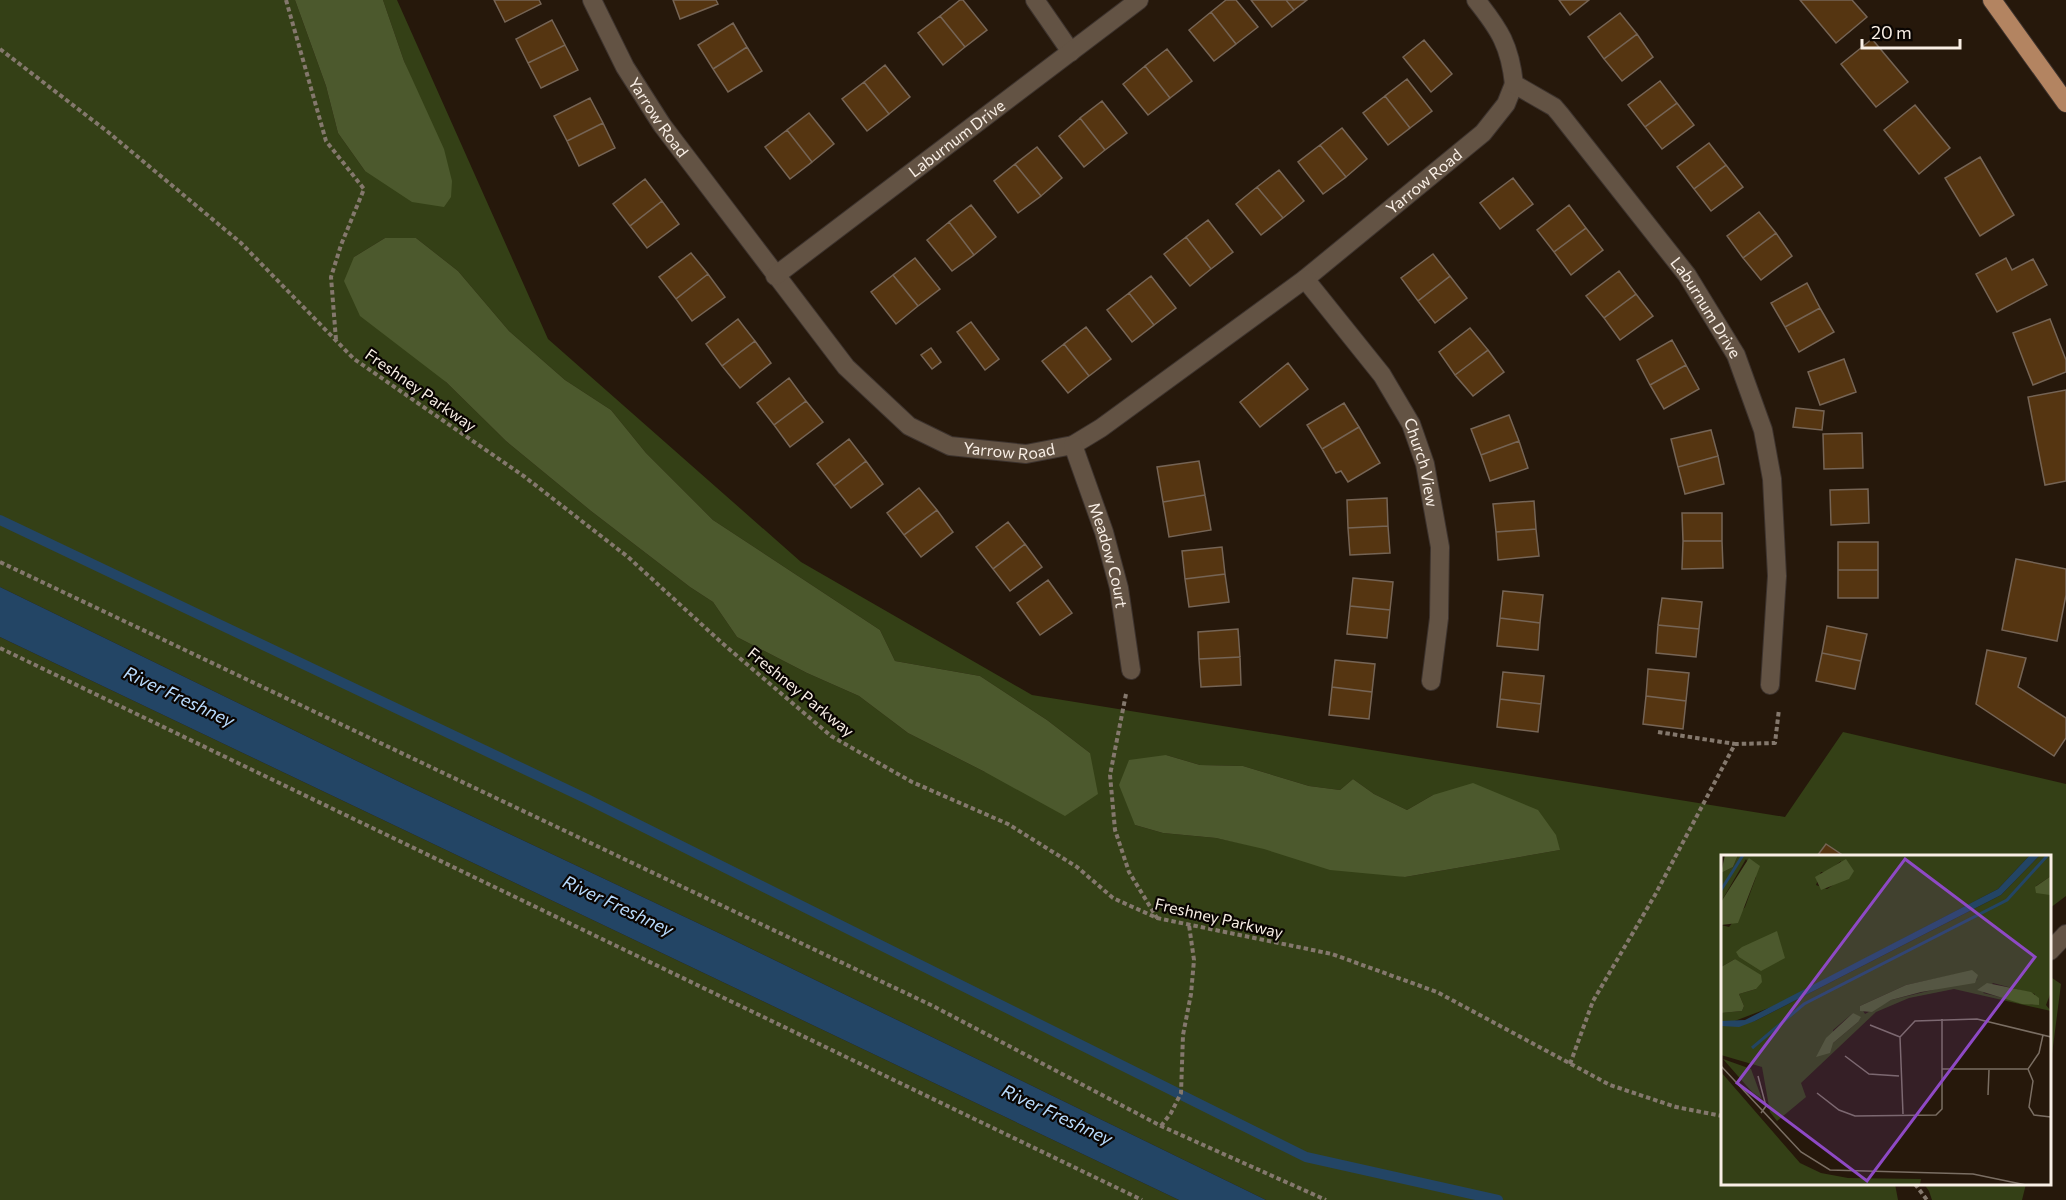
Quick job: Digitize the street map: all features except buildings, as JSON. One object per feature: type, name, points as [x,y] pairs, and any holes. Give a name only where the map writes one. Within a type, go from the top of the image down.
[{"type":"main road","points":[[1992,0],[2066,103]]},
{"type":"street","name":"Yarrow Road","points":[[592,0],[625,67],[662,125],[846,367],[909,426],[950,446],[1026,454],[1072,445],[1101,428],[1305,279],[1483,133],[1506,104],[1514,84]]},
{"type":"street","points":[[1035,0],[1071,51]]},
{"type":"street","name":"Laburnum Drive","points":[[775,276],[1138,0]]},
{"type":"street","points":[[1476,0],[1500,30],[1512,60],[1514,84]]},
{"type":"street","name":"Laburnum Drive","points":[[1514,84],[1554,107],[1560,114],[1687,275],[1736,354],[1764,430],[1772,478],[1777,576],[1770,685]]},
{"type":"street","name":"Church View","points":[[1305,279],[1382,375],[1411,424],[1425,464],[1440,547],[1439,618],[1431,681]]},
{"type":"street","name":"Meadow Court","points":[[1072,445],[1104,532],[1119,588],[1131,670]]},
{"type":"street","points":[[2051,949],[2066,934]]},
{"type":"path","points":[[286,0],[326,141],[364,189],[341,245],[331,277],[336,341]]},
{"type":"path","name":"Freshney Parkway","points":[[0,49],[108,132],[241,243],[354,358],[525,477],[628,557],[722,643],[831,736],[912,782],[1008,824],[1077,867],[1113,898],[1157,918],[1332,954],[1437,992],[1610,1085],[1676,1107],[1721,1116]]},
{"type":"path","points":[[0,562],[933,1006],[1161,1126],[1326,1200]]},
{"type":"path","points":[[0,648],[1142,1200]]},
{"type":"path","points":[[1131,670],[1110,775],[1115,830],[1129,872],[1157,918]]},
{"type":"path","points":[[1658,732],[1735,744],[1775,743],[1782,687],[1770,685]]},
{"type":"path","points":[[1570,1064],[1593,1001],[1655,895],[1735,744]]},
{"type":"path","points":[[1161,1126],[1171,1113],[1180,1094],[1183,1035],[1191,994],[1194,960],[1189,925]]},
{"type":"path","points":[[1916,1185],[1927,1200]]},
{"type":"green space","points":[[0,0],[295,0],[326,86],[338,133],[365,171],[417,93],[383,0],[397,0],[548,339],[801,562],[1032,695],[1785,817],[1843,732],[2066,784],[2066,896],[2051,907],[2051,855],[1721,855],[1721,1185],[1895,1185],[1898,1200],[1266,1200],[723,935],[406,785],[0,587]],"holes":[[[385,238],[416,238],[458,271],[509,331],[565,380],[611,410],[646,453],[713,520],[880,630],[895,661],[980,676],[1047,720],[1090,753],[985,772],[908,733],[859,696],[807,673],[737,637],[713,602],[591,511],[506,441],[446,382],[354,257]],[[1166,755],[1200,765],[1243,766],[1309,786],[1340,790],[1353,779],[1374,794],[1407,810],[1433,795],[1560,850],[1405,877],[1216,838],[1163,833],[1135,825]]]},
{"type":"green space","points":[[295,0],[383,0],[404,61],[444,149],[452,181],[451,197],[444,207],[412,202],[365,171],[338,133],[326,86]]},
{"type":"green space","points":[[385,238],[416,238],[458,271],[509,331],[565,380],[611,410],[646,453],[713,520],[880,630],[895,661],[980,676],[1047,720],[1090,753],[1098,794],[1065,816],[908,733],[859,696],[807,673],[737,637],[713,602],[591,511],[506,441],[446,382],[360,316],[344,281],[354,257]]},
{"type":"green space","points":[[0,637],[1179,1200],[0,1200]]},
{"type":"green space","points":[[1166,755],[1200,765],[1243,766],[1309,786],[1340,790],[1353,779],[1374,794],[1407,810],[1433,795],[1473,783],[1538,810],[1556,835],[1560,850],[1405,877],[1330,870],[1264,849],[1216,838],[1163,833],[1135,825],[1119,785],[1129,760]]},
{"type":"green space","points":[[2052,978],[2061,984],[2051,1062]]},
{"type":"green space","points":[[1925,1185],[2026,1185],[2022,1200],[1932,1200]]},
{"type":"water","name":"River Freshney","points":[[0,587],[406,785],[723,935],[1266,1200],[1179,1200],[0,637]]},
{"type":"waterway","points":[[0,520],[587,799],[1306,1157],[1498,1200]]}]
